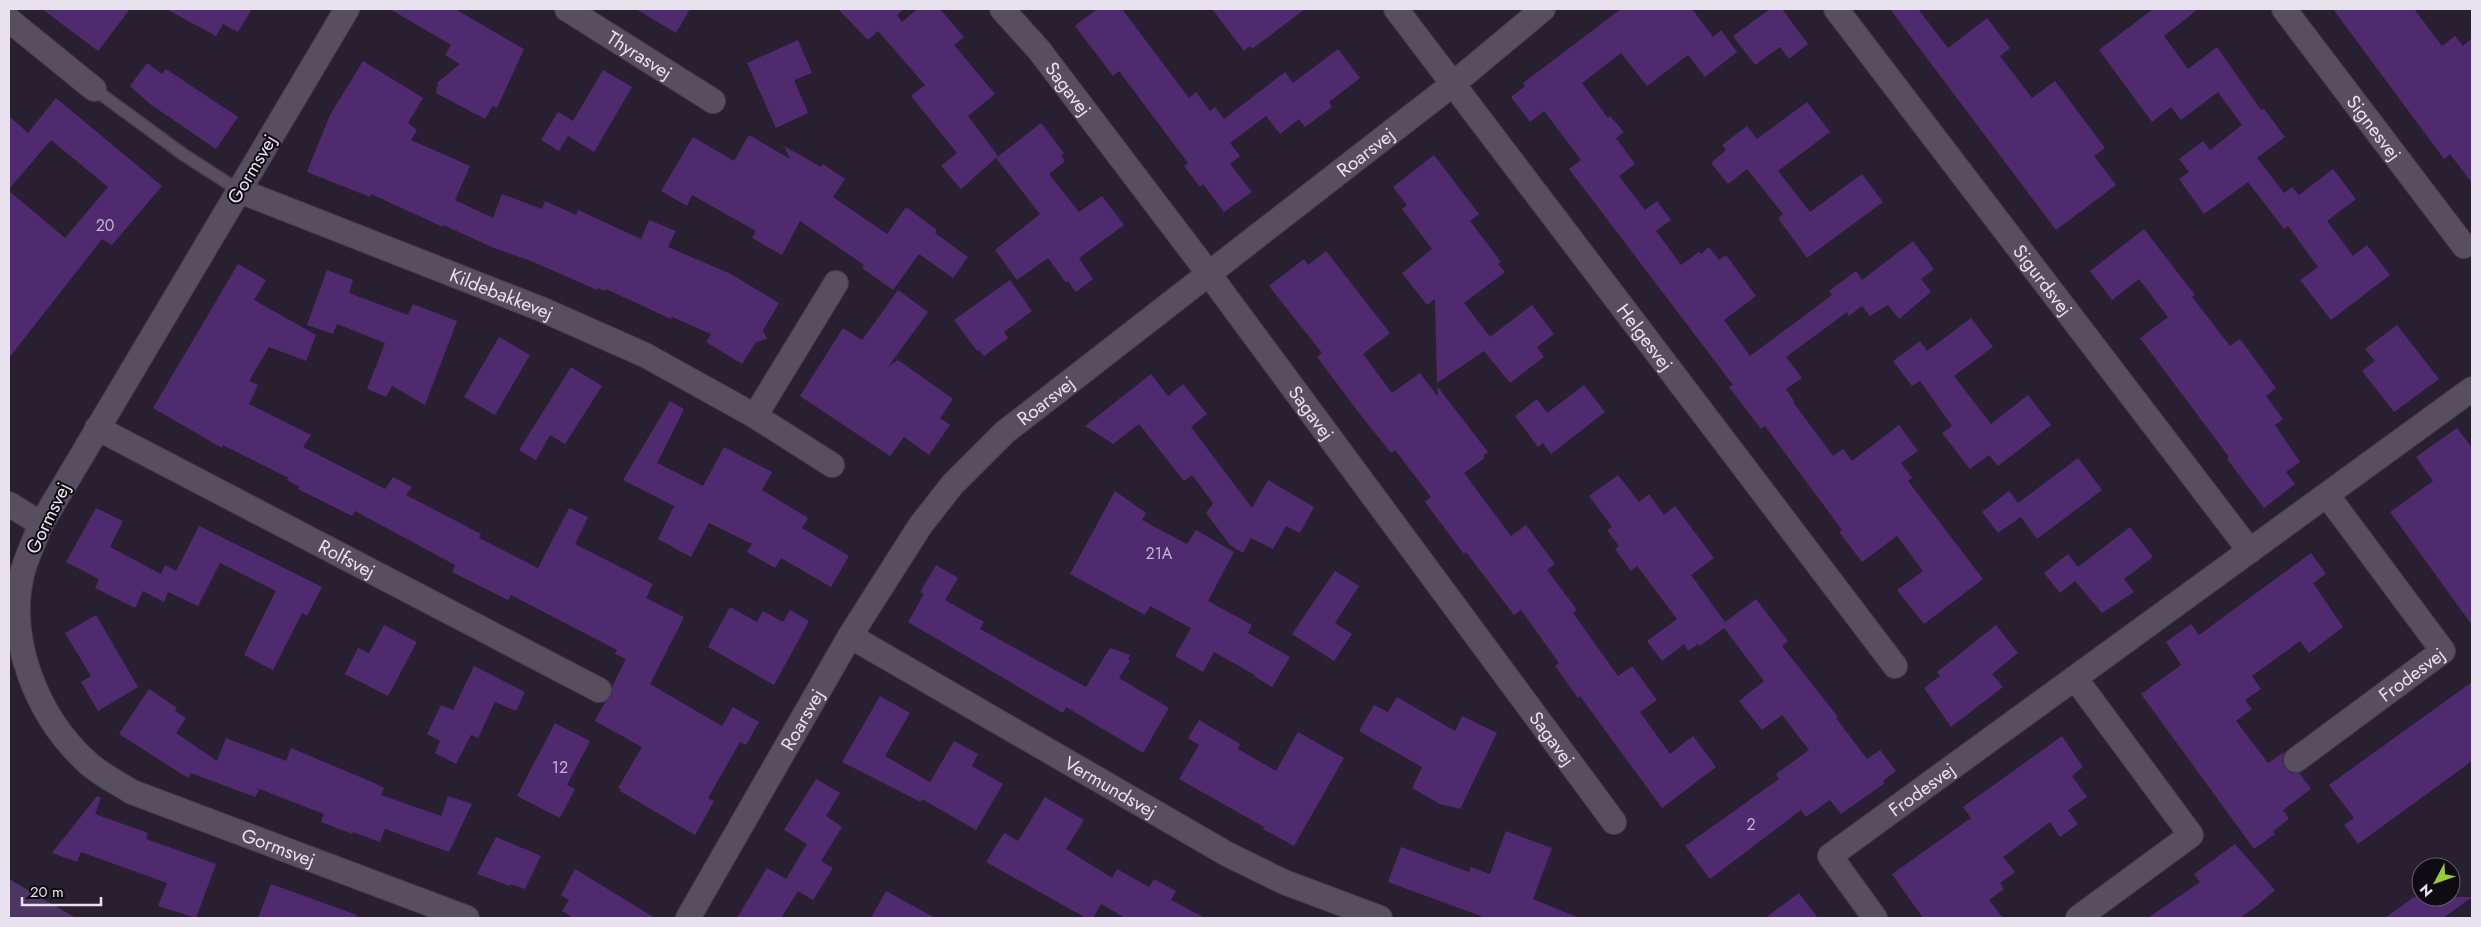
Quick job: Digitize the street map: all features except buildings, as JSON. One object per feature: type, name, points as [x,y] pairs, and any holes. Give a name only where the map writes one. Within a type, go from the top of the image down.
[{"type":"street","name":"Gormsvej","points":[[347,9],[41,524],[23,570],[19,612],[24,654],[35,689],[54,724],[88,764],[132,792],[467,918]]},
{"type":"street","name":"Thyrasvej","points":[[567,9],[713,101]]},
{"type":"street","name":"Sagavej","points":[[1002,9],[1039,50],[1209,275],[1614,822]]},
{"type":"street","name":"Helgesvej","points":[[1396,9],[1895,666]]},
{"type":"street","name":"Roarsvej","points":[[688,918],[850,636],[920,526],[952,485],[1005,432],[1453,84],[1543,9]]},
{"type":"street","name":"Sigurdsvej","points":[[1836,9],[2250,551]]},
{"type":"street","name":"Signesvej","points":[[2284,9],[2464,246]]},
{"type":"street","points":[[9,20],[94,89]]},
{"type":"street","name":"Kildebakkevej","points":[[240,191],[541,309],[645,355],[755,416],[832,465]]},
{"type":"street","points":[[755,416],[836,283]]},
{"type":"street","name":"Frodesvej","points":[[1875,918],[1830,856],[2472,389]]},
{"type":"street","name":"Rolfsvej","points":[[97,428],[599,690]]},
{"type":"street","name":"Frodesvej","points":[[2296,760],[2443,651],[2327,495]]},
{"type":"street","points":[[9,504],[41,524]]},
{"type":"street","name":"Vermundsvej","points":[[850,636],[1227,854],[1284,882],[1380,918]]},
{"type":"street","points":[[2075,678],[2191,835],[2078,918]]},
{"type":"lane","points":[[94,89],[184,155],[240,191]]},
{"type":"shaded area","points":[[9,879],[76,918],[9,918]]}]
